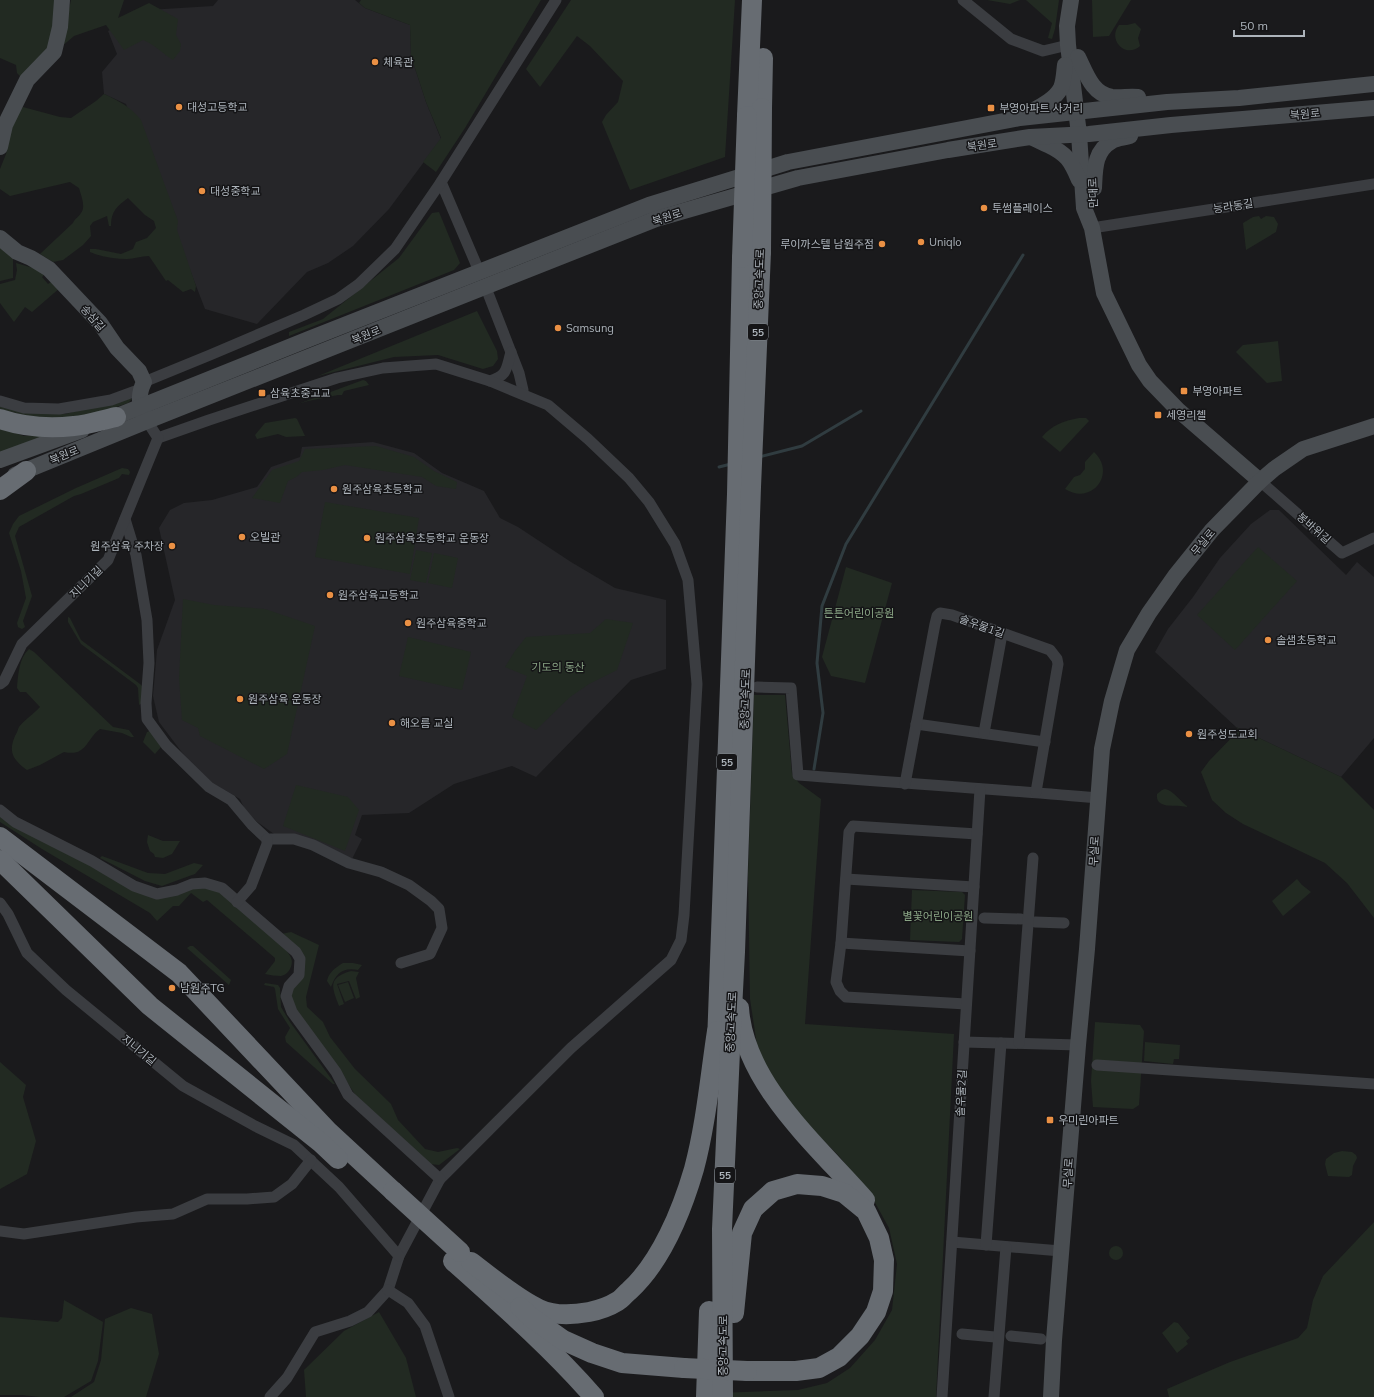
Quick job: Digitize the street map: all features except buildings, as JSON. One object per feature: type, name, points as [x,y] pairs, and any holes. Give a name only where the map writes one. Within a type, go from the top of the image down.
[{"type":"highway","name":"중앙고속도로","points":[[724,1397],[722,1229],[736,952],[744,490],[755,112],[752,0]]},
{"type":"highway","name":"중앙고속도로","points":[[755,112],[765,0]]},
{"type":"highway","points":[[0,419],[29,426],[46,427],[74,426],[116,417]]},
{"type":"highway","points":[[0,490],[26,471]]},
{"type":"highway","name":"중앙고속도로","points":[[706,1397],[717,1031],[744,490]]},
{"type":"highway","points":[[0,837],[179,973],[390,1196]]},
{"type":"highway","points":[[0,860],[150,1006],[321,1143],[390,1196],[532,1318],[563,1340],[592,1354],[622,1363],[685,1373]]},
{"type":"highway","points":[[736,952],[740,1023],[751,1056],[772,1093],[791,1118],[870,1207],[886,1235],[891,1259],[890,1290],[885,1314],[867,1340],[845,1364],[822,1377],[797,1380],[765,1380],[746,1375]]},
{"type":"highway","points":[[462,1259],[539,1309],[573,1315],[596,1311],[618,1301],[636,1285],[654,1262],[669,1234],[694,1169],[702,1129],[717,1031]]},
{"type":"highway","points":[[528,1328],[560,1348],[592,1362],[623,1371],[685,1373],[746,1375],[819,1368],[839,1357],[860,1336],[876,1312],[883,1290],[884,1260],[880,1238],[866,1211],[844,1194],[822,1186],[797,1184],[773,1191],[753,1209],[742,1232],[724,1397]]},
{"type":"highway","points":[[462,1259],[577,1377],[594,1397]]},
{"type":"street","points":[[0,147],[5,125],[27,80],[54,52],[60,27],[62,0]]},
{"type":"street","points":[[0,401],[24,408],[59,408],[111,400],[239,342],[304,315],[338,299],[359,284],[395,249],[441,182],[556,0]]},
{"type":"street","points":[[963,0],[1012,39],[1043,51],[1072,52]]},
{"type":"street","name":"만대로","points":[[1078,0],[1067,26],[1084,134],[1088,189],[1084,208],[1092,228],[1104,293],[1135,358],[1150,381],[1178,410],[1260,481]]},
{"type":"street","points":[[1072,52],[1091,83],[1103,94],[1112,97],[1133,96],[1167,102]]},
{"type":"street","points":[[1020,118],[1050,100],[1057,93],[1061,87],[1065,66],[1072,52]]},
{"type":"street","name":"북원로","points":[[0,481],[26,471],[144,414],[479,272],[649,205],[788,162],[1020,118],[1167,102],[1240,98],[1374,84]]},
{"type":"street","name":"북원로","points":[[0,460],[116,417],[144,414],[486,288],[656,219],[798,178],[948,150],[1030,138],[1374,108]]},
{"type":"street","points":[[1088,189],[1096,158],[1103,148],[1113,141],[1171,125]]},
{"type":"street","points":[[1030,138],[1057,149],[1068,158],[1088,189]]},
{"type":"street","points":[[441,182],[486,288],[511,352],[519,373],[523,390],[522,394]]},
{"type":"street","name":"능라동길","points":[[1092,228],[1374,184]]},
{"type":"street","name":"송삼길","points":[[0,238],[17,252],[31,258],[49,269],[100,323],[118,348],[139,371],[142,385]]},
{"type":"street","points":[[490,381],[501,377],[506,370],[511,352]]},
{"type":"street","points":[[142,385],[144,414],[158,438],[337,378],[383,368],[436,364],[490,381],[548,405],[588,439],[629,478],[649,502],[675,544],[688,580],[702,684],[684,915],[680,940],[671,960],[571,1048],[440,1179],[399,1256],[388,1290],[368,1312],[350,1321],[315,1332],[286,1378],[270,1397]]},
{"type":"street","name":"무실로","points":[[1051,1397],[1054,1340],[1087,949],[1102,749],[1112,701],[1127,650],[1149,613],[1175,576],[1212,530],[1260,481],[1274,469],[1303,449],[1374,426]]},
{"type":"street","name":"지니기길","points":[[0,684],[4,681],[22,644],[108,560],[158,438]]},
{"type":"street","name":"봉바위길","points":[[1260,481],[1342,553],[1374,538]]},
{"type":"street","points":[[125,519],[136,555],[147,620],[149,663],[146,703],[147,719],[171,750],[209,787],[231,800],[252,825],[267,839],[294,839],[313,845],[349,863],[381,872],[409,886],[431,901],[439,910],[442,928],[430,954],[401,963]]},
{"type":"street","name":"솔우물1길","points":[[905,784],[935,624],[937,616],[940,613],[952,615],[1050,650],[1057,659],[1058,664],[1036,792]]},
{"type":"street","points":[[984,733],[1002,634]]},
{"type":"street","points":[[757,687],[791,688],[798,775],[905,784],[1036,792],[1098,798]]},
{"type":"street","points":[[916,724],[1045,742]]},
{"type":"street","name":"솔우물2길","points":[[942,1397],[980,788]]},
{"type":"street","points":[[0,810],[15,822],[92,861],[134,886],[157,894],[177,890],[192,884],[205,883],[222,888],[296,952],[300,959],[299,975],[289,986],[286,996],[292,1012],[336,1072],[348,1095],[440,1179]]},
{"type":"street","points":[[966,1004],[846,997],[840,991],[836,982],[849,832],[853,826],[976,834]]},
{"type":"street","points":[[237,902],[251,886],[267,844],[267,839]]},
{"type":"street","points":[[1019,1043],[1032,858]]},
{"type":"street","points":[[846,879],[974,887]]},
{"type":"street","name":"지니기길","points":[[0,903],[8,914],[27,953],[66,990],[183,1086],[254,1126],[294,1145],[339,1187],[399,1256]]},
{"type":"street","points":[[984,918],[1021,919]]},
{"type":"street","points":[[1035,922],[1064,923]]},
{"type":"street","points":[[840,943],[970,951]]},
{"type":"street","points":[[964,1042],[1078,1045]]},
{"type":"street","points":[[986,1245],[1001,1043]]},
{"type":"street","points":[[1098,1065],[1374,1084]]},
{"type":"street","points":[[0,1231],[24,1234],[136,1216],[173,1214],[207,1199],[274,1197],[292,1184],[310,1160]]},
{"type":"street","points":[[952,1242],[1062,1251]]},
{"type":"street","points":[[994,1397],[1006,1247]]},
{"type":"street","points":[[388,1290],[408,1303],[424,1326],[449,1397]]},
{"type":"street","points":[[962,1334],[995,1337]]},
{"type":"street","points":[[1011,1336],[1042,1339]]},
{"type":"shaded area","points":[[218,0],[355,0],[365,8],[410,25],[411,56],[426,102],[441,139],[389,209],[353,246],[328,263],[307,272],[257,324],[205,309],[126,104],[104,94],[102,72],[117,54],[108,31],[148,10],[213,6]]},
{"type":"shaded area","points":[[373,442],[414,453],[442,473],[484,491],[500,518],[518,527],[571,562],[615,588],[666,600],[666,669],[631,680],[536,777],[512,766],[454,784],[409,813],[362,815],[355,835],[362,839],[352,859],[274,834],[256,821],[244,808],[240,799],[199,775],[159,722],[153,696],[157,650],[175,600],[159,528],[170,510],[184,503],[212,500],[257,487],[271,467],[300,457],[302,447]]},
{"type":"shaded area","name":"솔샘초등학교","points":[[1270,510],[1279,510],[1346,575],[1357,562],[1374,577],[1374,738],[1341,777],[1236,727],[1155,652],[1168,629],[1193,597],[1220,558],[1251,524]]},
{"type":"green space","points":[[0,0],[57,0],[49,50],[22,78],[17,73],[16,65],[0,58]]},
{"type":"green space","points":[[71,0],[124,0],[118,18],[149,3],[178,19],[176,35],[181,44],[180,51],[173,60],[143,40],[124,50],[106,25],[74,36],[61,47]]},
{"type":"green space","points":[[361,0],[541,0],[465,128],[436,172],[423,162],[441,138],[426,102],[411,56],[410,25],[365,8],[359,3]]},
{"type":"green space","points":[[571,0],[735,0],[725,157],[630,190],[602,122],[606,115],[618,102],[623,81],[590,46],[577,36],[540,87],[526,69]]},
{"type":"green space","points":[[987,0],[1020,0],[1010,4]]},
{"type":"green space","points":[[1026,0],[1059,0],[1052,39],[1048,38],[1052,23]]},
{"type":"green space","points":[[1092,0],[1131,0],[1109,36],[1093,37]]},
{"type":"green space","points":[[1135,23],[1141,29],[1138,38],[1140,46],[1135,49],[1124,49],[1117,42],[1115,36],[1116,31],[1119,25]]},
{"type":"green space","points":[[104,94],[115,99],[133,111],[141,120],[178,221],[177,230],[196,286],[195,292],[191,289],[183,292],[168,280],[166,281],[149,256],[118,259],[90,252],[90,249],[96,249],[121,254],[133,249],[136,242],[147,238],[156,228],[154,221],[145,215],[128,198],[115,209],[112,216],[111,226],[109,226],[107,216],[93,222],[90,226],[91,236],[83,245],[63,260],[53,262],[40,254],[73,223],[81,213],[83,204],[79,188],[70,182],[10,196],[0,189],[0,169],[6,154],[11,130],[18,112],[23,107],[60,117],[71,118]]},
{"type":"green space","points":[[439,212],[460,263],[454,270],[289,336],[289,332],[323,319],[399,258],[432,213]]},
{"type":"green space","points":[[1259,216],[1261,219],[1266,216],[1274,217],[1278,224],[1276,232],[1246,250],[1243,223],[1253,217]]},
{"type":"green space","points":[[0,247],[13,259],[13,278],[0,281]]},
{"type":"green space","points":[[16,263],[47,272],[42,277],[48,284],[54,280],[61,287],[32,312],[25,307],[14,322],[0,303],[0,284],[15,280],[17,270]]},
{"type":"green space","points":[[477,311],[497,351],[498,359],[493,366],[483,369],[438,355],[394,357],[318,376]]},
{"type":"green space","points":[[1278,341],[1282,381],[1267,383],[1236,352],[1243,345]]},
{"type":"green space","points":[[363,380],[369,385],[344,391],[342,395],[298,404]]},
{"type":"green space","points":[[125,399],[132,399],[128,403],[96,414],[44,420],[0,409],[0,405],[29,413],[65,414]]},
{"type":"green space","points":[[295,418],[297,419],[305,436],[286,437],[278,434],[257,439],[255,435],[265,423]]},
{"type":"green space","points":[[1079,418],[1086,418],[1089,421],[1060,452],[1042,437],[1058,424]]},
{"type":"green space","points":[[0,428],[24,436],[52,434],[0,454]]},
{"type":"green space","points":[[376,446],[414,457],[434,471],[457,482],[456,489],[436,486],[422,477],[345,465],[323,470],[302,472],[288,481],[280,503],[252,498],[272,470],[299,461],[305,449]]},
{"type":"green space","points":[[1094,452],[1100,460],[1103,469],[1102,477],[1098,485],[1092,490],[1084,493],[1075,493],[1065,489],[1074,477],[1080,475],[1085,469],[1085,462]]},
{"type":"green space","points":[[122,468],[128,469],[130,472],[129,475],[122,474],[119,478],[74,496],[19,527],[15,536],[32,596],[23,621],[25,627],[22,629],[18,627],[17,623],[26,598],[21,571],[9,533],[13,524],[19,516],[76,488]]},
{"type":"green space","name":"원주삼육초등학교 운동장","points":[[325,502],[419,518],[410,574],[315,557]]},
{"type":"green space","points":[[1258,547],[1297,581],[1235,650],[1197,615]]},
{"type":"green space","points":[[416,550],[432,553],[426,583],[410,580]]},
{"type":"green space","points":[[434,553],[458,558],[452,588],[428,583]]},
{"type":"green space","name":"튼튼어린이공원","points":[[846,567],[892,583],[865,683],[831,676],[822,657]]},
{"type":"green space","name":"원주삼육 운동장","points":[[183,599],[214,605],[265,609],[315,626],[287,754],[264,769],[200,736],[198,728],[182,720],[179,678]]},
{"type":"green space","points":[[68,617],[70,618],[81,640],[142,686],[142,703],[139,705],[138,688],[136,685],[81,644],[68,622]]},
{"type":"green space","name":"기도의 동산","points":[[606,619],[633,623],[617,670],[589,684],[570,697],[536,730],[512,717],[527,676],[505,667],[526,637],[590,633]]},
{"type":"green space","points":[[408,637],[471,652],[462,690],[399,676]]},
{"type":"green space","points":[[29,649],[34,652],[113,727],[129,730],[134,737],[100,729],[82,750],[72,753],[64,752],[27,770],[18,763],[12,751],[13,742],[19,727],[40,707],[26,692],[20,692],[17,688],[21,662]]},
{"type":"green space","points":[[754,695],[785,695],[792,774],[799,783],[821,799],[805,1024],[954,1034],[936,1397],[719,1397],[719,1393],[798,1390],[827,1383],[850,1368],[875,1340],[892,1310],[897,1264],[889,1228],[873,1199],[839,1156],[808,1125],[777,1090],[758,1052],[750,999],[748,874]]},
{"type":"green space","points":[[1236,727],[1341,777],[1374,810],[1374,918],[1347,883],[1325,863],[1243,824],[1226,813],[1212,800],[1201,772],[1209,761],[1239,730]]},
{"type":"green space","points":[[150,731],[161,747],[155,754],[143,742],[147,732]]},
{"type":"green space","points":[[296,785],[348,797],[359,810],[345,851],[283,826]]},
{"type":"green space","points":[[1165,789],[1174,794],[1187,807],[1167,805],[1159,802],[1157,799],[1157,794]]},
{"type":"green space","points":[[0,815],[156,897],[205,885],[221,891],[286,949],[292,960],[290,969],[286,974],[281,976],[265,974],[275,961],[275,958],[207,900],[203,902],[191,893],[179,906],[173,906],[157,921],[150,913],[42,849],[0,822]]},
{"type":"green space","points":[[148,835],[163,841],[180,841],[172,854],[163,858],[155,857],[150,851],[147,842]]},
{"type":"green space","points":[[102,856],[148,873],[165,874],[194,863],[203,865],[195,874],[162,886],[145,881],[100,858]]},
{"type":"green space","points":[[1297,879],[1311,892],[1283,916],[1272,901]]},
{"type":"green space","name":"별꽃어린이공원","points":[[912,890],[962,892],[965,895],[962,939],[959,942],[910,940]]},
{"type":"green space","points":[[291,932],[319,945],[306,997],[307,1007],[323,1022],[330,1037],[355,1069],[391,1104],[398,1120],[425,1149],[438,1152],[457,1148],[460,1149],[439,1165],[430,1164],[356,1096],[342,1074],[296,1011],[290,997],[304,957],[281,934]]},
{"type":"green space","points":[[193,946],[231,980],[229,985],[187,948]]},
{"type":"green space","points":[[343,963],[362,965],[358,970],[348,969],[341,972],[335,978],[331,987],[327,981],[329,975]]},
{"type":"green space","points":[[351,971],[359,972],[356,978],[360,997],[356,999],[349,981],[337,984],[344,1004],[339,1006],[333,984],[338,977]]},
{"type":"green space","points":[[348,982],[354,998],[345,1002],[338,985]]},
{"type":"green space","points":[[265,983],[278,985],[280,988],[281,1007],[290,1022],[335,1084],[333,1084],[286,1042],[285,1037],[290,1028],[278,1009],[274,987],[264,985]]},
{"type":"green space","points":[[1095,1022],[1140,1025],[1144,1031],[1139,1105],[1133,1109],[1093,1107],[1091,1081]]},
{"type":"green space","points":[[1145,1042],[1180,1045],[1179,1059],[1174,1059],[1173,1064],[1144,1061]]},
{"type":"green space","points":[[0,1062],[26,1085],[23,1097],[36,1141],[27,1174],[0,1189]]},
{"type":"green space","points":[[1342,1151],[1352,1152],[1356,1155],[1357,1158],[1353,1166],[1352,1175],[1349,1177],[1328,1176],[1325,1164],[1326,1159],[1334,1153]]},
{"type":"green space","points":[[1374,1222],[1374,1397],[1169,1397],[1167,1389],[1230,1362],[1298,1338],[1307,1328],[1313,1300],[1323,1276]]},
{"type":"green space","points":[[1116,1246],[1121,1248],[1123,1253],[1121,1258],[1116,1260],[1111,1258],[1109,1253],[1111,1248]]},
{"type":"green space","points":[[64,1300],[103,1322],[98,1361],[91,1381],[64,1397],[0,1395],[0,1317],[58,1322],[62,1318]]},
{"type":"green space","points":[[131,1308],[152,1314],[159,1354],[146,1397],[71,1397],[94,1382],[101,1360],[105,1319]]},
{"type":"green space","points":[[379,1312],[406,1358],[416,1397],[306,1397],[304,1370],[344,1331]]},
{"type":"green space","points":[[1174,1322],[1178,1323],[1190,1338],[1186,1341],[1188,1344],[1177,1353],[1162,1333]]},
{"type":"waterway","points":[[814,769],[823,713],[817,663],[822,606],[846,544],[1023,255]]},
{"type":"waterway","points":[[759,457],[802,446],[861,411]]},
{"type":"waterway","points":[[719,467],[731,464]]},
{"type":"place","name":"체육관","points":[[375,62]]},
{"type":"place","name":"대성고등학교","points":[[179,107]]},
{"type":"place","name":"부영아파트 사거리","points":[[991,108]]},
{"type":"place","name":"대성중학교","points":[[202,191]]},
{"type":"place","name":"투썸플레이스","points":[[984,208]]},
{"type":"place","name":"Uniqlo","points":[[921,242]]},
{"type":"place","name":"루이까스텔 남원주점","points":[[882,244]]},
{"type":"place","name":"Samsung","points":[[558,328]]},
{"type":"place","name":"부영아파트","points":[[1184,391]]},
{"type":"place","name":"삼육초중고교","points":[[262,393]]},
{"type":"place","name":"세영리첼","points":[[1158,415]]},
{"type":"place","name":"원주삼육초등학교","points":[[334,489]]},
{"type":"place","name":"오빌관","points":[[242,537]]},
{"type":"place","name":"원주삼육초등학교 운동장","points":[[367,538]]},
{"type":"place","name":"원주삼육 주차장","points":[[172,546]]},
{"type":"place","name":"원주삼육고등학교","points":[[330,595]]},
{"type":"place","name":"원주삼육중학교","points":[[408,623]]},
{"type":"place","name":"솔샘초등학교","points":[[1268,640]]},
{"type":"place","name":"원주삼육 운동장","points":[[240,699]]},
{"type":"place","name":"해오름 교실","points":[[392,723]]},
{"type":"place","name":"원주성도교회","points":[[1189,734]]},
{"type":"place","name":"남원주TG","points":[[172,988]]},
{"type":"place","name":"우미린아파트","points":[[1050,1120]]}]
